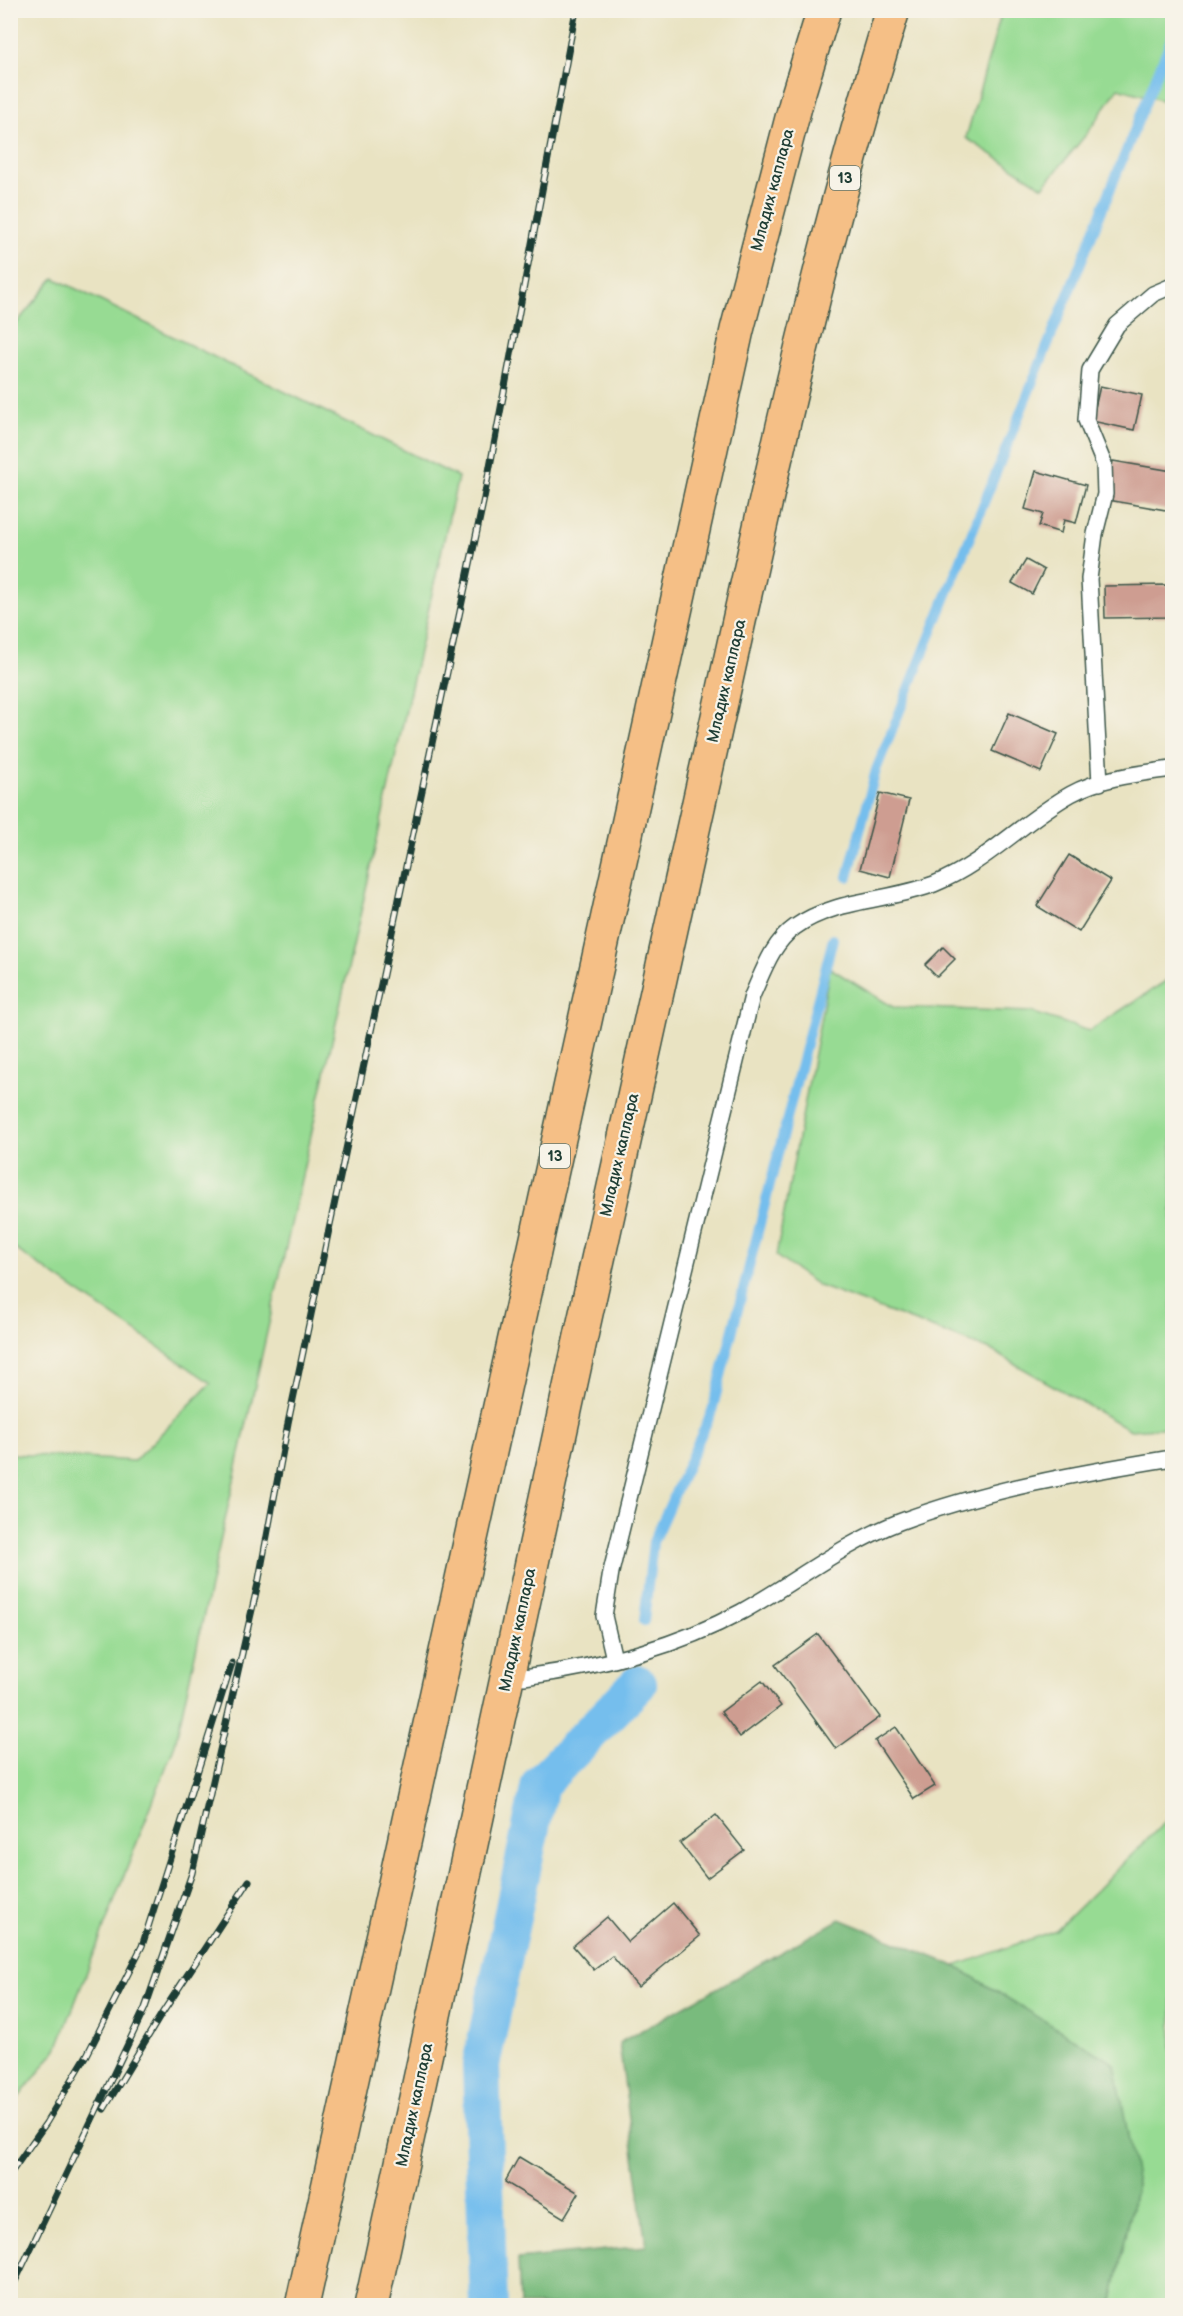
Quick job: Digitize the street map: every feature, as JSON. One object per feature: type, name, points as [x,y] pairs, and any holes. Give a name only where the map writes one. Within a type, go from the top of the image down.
[{"type":"highway","name":"Младих каплара","points":[[302,2306],[737,330],[798,95],[824,10]]},
{"type":"highway","name":"Младих каплара","points":[[372,2306],[608,1209],[802,347],[862,112],[893,10]]},
{"type":"lane","points":[[1100,783],[1089,579],[1095,534],[1105,494],[1104,464],[1086,420],[1090,370],[1117,325],[1153,294],[1173,286]]},
{"type":"lane","points":[[614,1659],[604,1616],[611,1572],[753,996],[771,954],[794,927],[826,911],[933,884],[977,863],[1072,794],[1117,777],[1173,769]]},
{"type":"lane","points":[[524,1677],[576,1670],[690,1637],[741,1612],[844,1548],[897,1523],[1020,1487],[1071,1475],[1173,1458]]},
{"type":"green space","points":[[1002,11],[1172,11],[1172,103],[1118,88],[1089,131],[1043,187],[966,138]]},
{"type":"green space","points":[[54,278],[458,477],[175,1744],[57,2049],[11,2107],[11,1454],[134,1461],[211,1383],[11,1246],[10,331]]},
{"type":"green space","points":[[830,968],[893,1007],[1031,1012],[1089,1031],[1172,977],[1172,1427],[1130,1430],[991,1350],[819,1286],[776,1256]]},
{"type":"green space","points":[[1172,1815],[1172,2305],[1111,2305],[1137,2184],[955,1966],[1056,1930]]},
{"type":"green space","points":[[840,1919],[955,1966],[1115,2064],[1137,2184],[1111,2305],[520,2305],[518,2259],[646,2246],[619,2043]]},
{"type":"building","points":[[1100,386],[1142,395],[1134,430],[1092,421]]},
{"type":"building","points":[[1113,461],[1172,471],[1172,511],[1107,500]]},
{"type":"building","points":[[1036,471],[1086,485],[1076,523],[1064,520],[1061,533],[1039,526],[1043,514],[1025,509]]},
{"type":"building","points":[[1026,560],[1044,570],[1032,594],[1012,583]]},
{"type":"building","points":[[1170,585],[1171,617],[1105,618],[1104,586]]},
{"type":"building","points":[[1009,713],[1058,734],[1041,772],[992,751]]},
{"type":"building","points":[[880,793],[909,800],[890,877],[860,869]]},
{"type":"building","points":[[1069,855],[1111,881],[1079,932],[1037,906]]},
{"type":"building","points":[[943,947],[955,959],[937,977],[925,965]]},
{"type":"building","points":[[818,1634],[880,1717],[836,1749],[775,1665]]},
{"type":"building","points":[[762,1681],[781,1706],[740,1737],[721,1712]]},
{"type":"building","points":[[896,1727],[935,1786],[914,1799],[875,1741]]},
{"type":"building","points":[[716,1815],[744,1850],[707,1878],[680,1843]]},
{"type":"building","points":[[673,1903],[700,1936],[638,1987],[612,1956],[594,1970],[573,1946],[607,1917],[628,1942]]},
{"type":"building","points":[[519,2157],[579,2193],[564,2218],[505,2182]]},
{"type":"waterway","points":[[848,877],[876,770],[1172,37]]},
{"type":"waterway","points":[[644,1621],[653,1542],[712,1411],[833,939]]},
{"type":"waterway","points":[[489,2306],[481,2065],[540,1784],[638,1684]]},
{"type":"railway","points":[[10,2292],[145,2008],[192,1873],[259,1579],[288,1423],[484,498],[576,10]]},
{"type":"railway","points":[[10,2174],[46,2123],[87,2055],[142,1946],[232,1663]]},
{"type":"railway","points":[[104,2109],[161,2015],[249,1881]]}]
